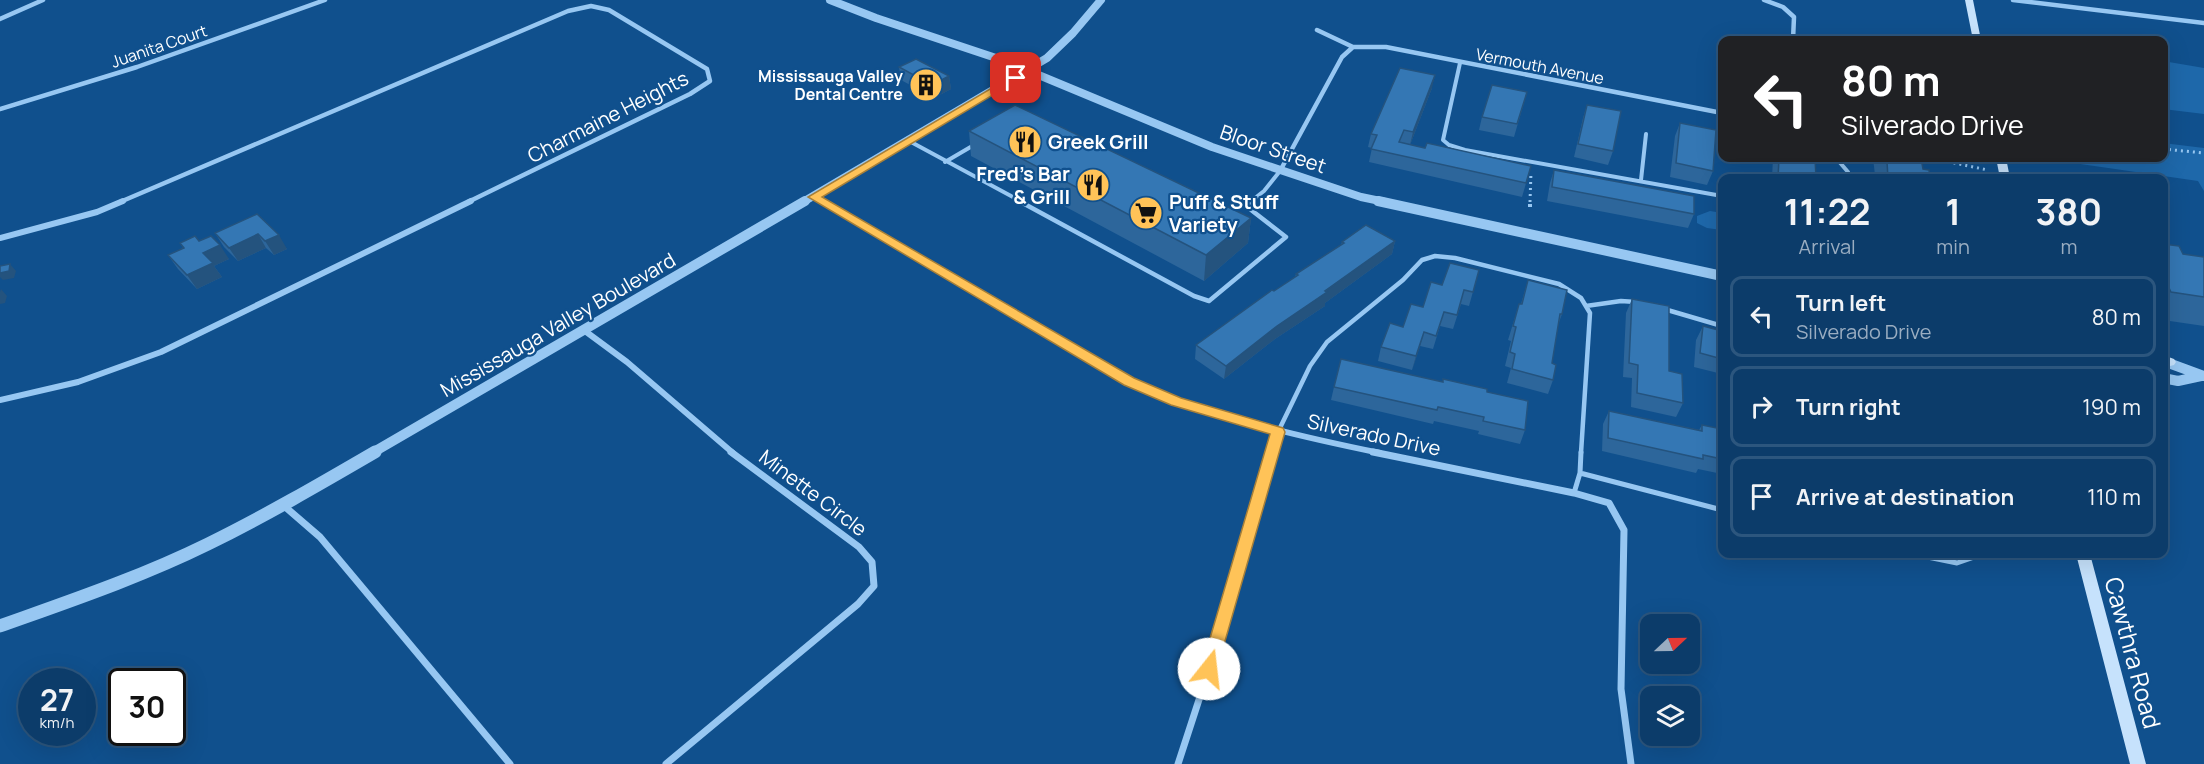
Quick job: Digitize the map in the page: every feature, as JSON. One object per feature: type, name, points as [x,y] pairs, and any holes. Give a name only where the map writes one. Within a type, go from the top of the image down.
[{"type":"main road","points":[[1969,0],[1976,36]]},
{"type":"main road","name":"Cawthra Road","points":[[2084,558],[2138,764]]},
{"type":"street","points":[[0,19],[43,0]]},
{"type":"street","name":"Juanita Court","points":[[0,109],[137,67],[325,0]]},
{"type":"street","name":"Bloor Street","points":[[830,0],[1027,71],[1212,147],[1361,197],[1718,275]]},
{"type":"street","name":"Mississauga Valley Boulevard","points":[[0,626],[120,583],[206,545],[284,506],[911,142],[1027,71],[1047,58],[1073,33],[1101,0]]},
{"type":"street","points":[[1764,0],[1783,7],[1794,17],[1793,36]]},
{"type":"street","points":[[2013,0],[2204,23]]},
{"type":"street","name":"Charmaine Heights","points":[[0,238],[97,212],[568,11],[591,6],[609,10],[707,69],[710,81],[690,94],[161,352],[78,382],[0,400]]},
{"type":"street","name":"Vermouth Avenue","points":[[1317,30],[1353,47],[1386,47],[1718,113]]},
{"type":"street","points":[[1280,171],[1342,57],[1353,47]]},
{"type":"street","name":"Silverado Drive","points":[[814,197],[1129,381],[1176,401],[1278,432],[1574,493],[1609,503],[1624,530],[1622,689],[1630,764]]},
{"type":"street","name":"Minette Circle","points":[[585,331],[627,362],[735,455],[859,547],[872,562],[874,586],[858,604],[666,764]]},
{"type":"street","points":[[2168,362],[2202,376]]},
{"type":"street","points":[[2168,379],[2178,381],[2202,376]]},
{"type":"street","points":[[1178,764],[1209,669],[1278,432]]},
{"type":"street","points":[[284,506],[320,537],[510,764]]},
{"type":"lane","points":[[1460,63],[1443,140],[1449,145],[1465,150],[1718,195]]},
{"type":"lane","points":[[1641,180],[1646,134]]},
{"type":"lane","points":[[911,142],[1194,297],[1209,301],[1286,237],[1246,206],[1280,171]]},
{"type":"lane","points":[[945,162],[976,144]]},
{"type":"lane","points":[[1839,162],[1848,174]]},
{"type":"lane","points":[[1278,432],[1310,366],[1327,342],[1403,280],[1422,260],[1435,256],[1455,258],[1559,284],[1581,298],[1590,313],[1580,473],[1574,493]]},
{"type":"lane","points":[[1586,306],[1621,301],[1644,303]]},
{"type":"lane","points":[[1654,306],[1718,325]]},
{"type":"lane","points":[[1580,473],[1718,509]]},
{"type":"lane","points":[[1933,558],[1957,563],[1971,558]]},
{"type":"path","points":[[2168,149],[2204,153]]},
{"type":"path","points":[[1530,207],[1532,161]]},
{"type":"path","points":[[1947,162],[1997,174]]},
{"type":"shaded area","points":[[2168,62],[2204,68],[2204,114],[2168,110]]},
{"type":"shaded area","points":[[2168,144],[2204,148],[2204,191],[2198,181],[2168,177],[2168,174],[2150,174],[2067,162],[2168,162]]},
{"type":"shaded area","points":[[1710,211],[1718,212],[1718,229],[1707,228],[1697,223],[1697,216]]},
{"type":"building","points":[[916,59],[949,76],[932,85],[899,67]]},
{"type":"building","points":[[1400,68],[1435,75],[1413,132],[1404,130],[1399,142],[1425,148],[1427,143],[1531,166],[1526,183],[1371,149],[1377,135],[1371,134]]},
{"type":"building","points":[[1492,85],[1527,92],[1517,124],[1482,117]]},
{"type":"building","points":[[1015,105],[1251,218],[1206,255],[969,131]]},
{"type":"building","points":[[1587,105],[1621,111],[1613,151],[1578,144]]},
{"type":"building","points":[[1680,123],[1716,130],[1713,171],[1676,163]]},
{"type":"building","points":[[1779,162],[1815,162],[1816,174],[1778,174]]},
{"type":"building","points":[[1887,162],[1922,162],[1923,169],[1929,170],[1930,174],[1888,174]]},
{"type":"building","points":[[1554,170],[1694,196],[1694,214],[1552,187]]},
{"type":"building","points":[[257,214],[279,235],[265,241],[258,234],[229,248],[215,233]]},
{"type":"building","points":[[1366,225],[1395,241],[1277,326],[1226,366],[1196,345],[1272,290],[1274,291],[1344,243],[1342,242]]},
{"type":"building","points":[[195,236],[199,241],[211,236],[220,245],[203,253],[213,263],[187,275],[168,255],[184,248],[180,243]]},
{"type":"building","points":[[2168,245],[2179,246],[2183,254],[2204,257],[2204,297],[2171,292],[2168,286]]},
{"type":"building","points":[[1450,263],[1479,270],[1473,292],[1464,290],[1457,315],[1444,312],[1436,336],[1424,332],[1416,356],[1381,347],[1390,323],[1403,327],[1411,304],[1423,307],[1431,282],[1442,285]]},
{"type":"building","points":[[10,264],[9,271],[0,273],[0,266]]},
{"type":"building","points":[[1528,280],[1567,290],[1562,314],[1560,314],[1552,363],[1556,365],[1553,380],[1512,369],[1515,354],[1510,352],[1516,327],[1513,326]]},
{"type":"building","points":[[1632,299],[1669,306],[1669,371],[1682,374],[1683,403],[1637,393],[1638,365],[1629,363]]},
{"type":"building","points":[[1703,326],[1718,330],[1718,358],[1700,353]]},
{"type":"building","points":[[1341,359],[1443,382],[1443,379],[1528,401],[1525,430],[1483,421],[1484,417],[1438,407],[1437,410],[1334,387]]},
{"type":"building","points":[[1609,411],[1702,431],[1702,425],[1718,428],[1718,458],[1703,455],[1703,459],[1608,438]]},
{"type":"place","name":"Mississauga Valley Dental Centre","points":[[926,85]]},
{"type":"place","name":"Greek Grill","points":[[1025,142]]},
{"type":"place","name":"Fred's Bar & Grill","points":[[1093,185]]},
{"type":"place","name":"Puff & Stuff Variety","points":[[1146,213]]},
{"type":"route","points":[[1016,78],[911,142],[814,197],[1129,381],[1176,401],[1278,432],[1209,669]]}]
